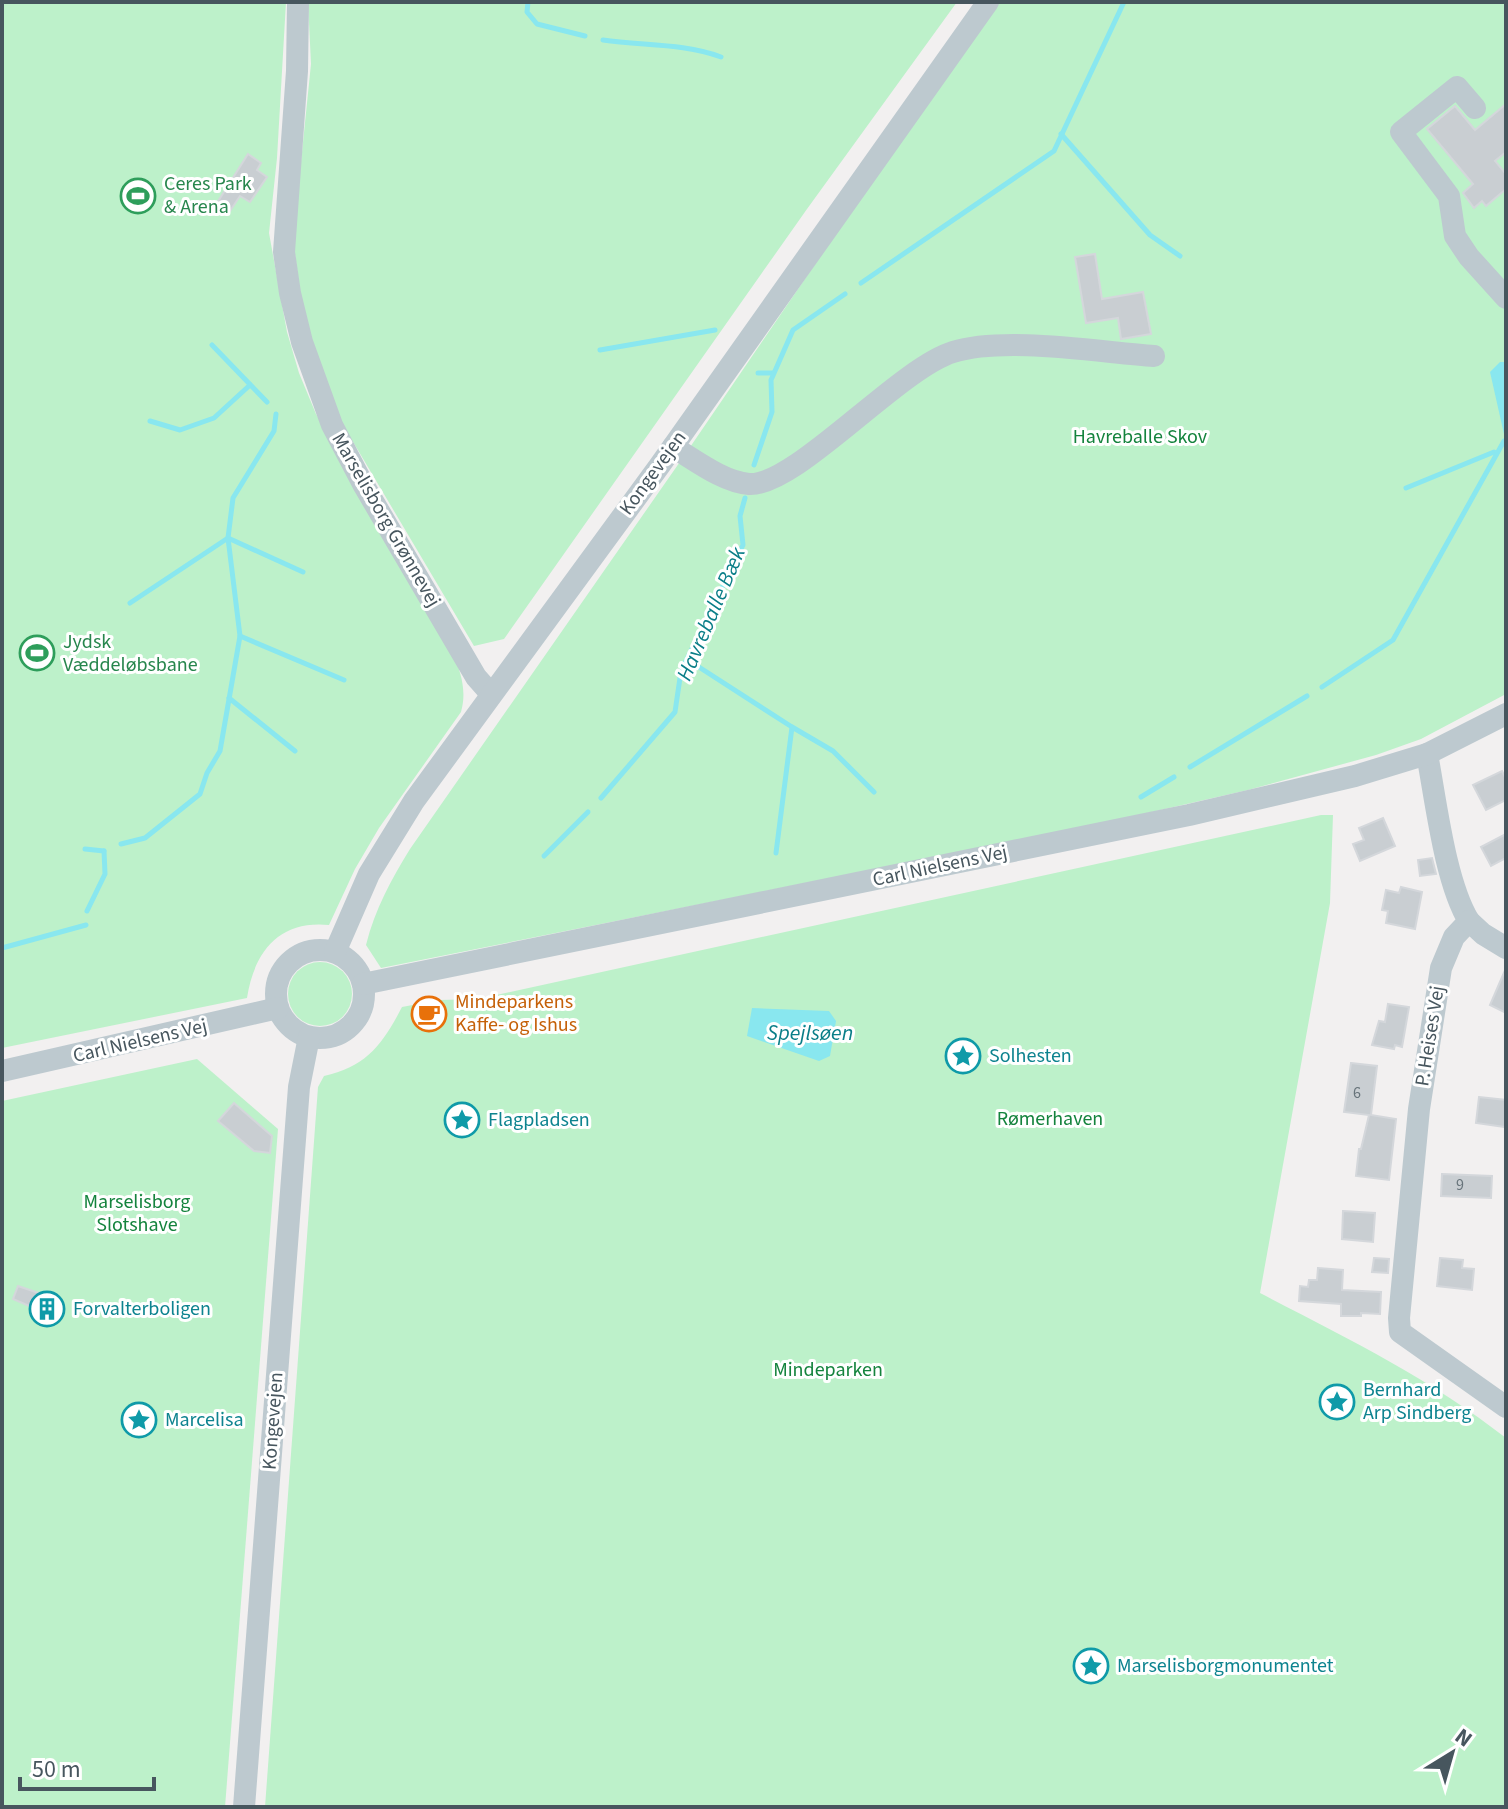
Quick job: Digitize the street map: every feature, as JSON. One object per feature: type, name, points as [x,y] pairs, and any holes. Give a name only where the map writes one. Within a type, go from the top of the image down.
[{"type":"street","name":"Marselisborg Grønnevej","points":[[298,2],[297,71],[284,252],[302,342],[332,425],[363,484],[476,677],[491,694]]},
{"type":"street","name":"Kongevejen","points":[[335,952],[369,874],[392,836],[491,694],[673,447],[988,2]]},
{"type":"street","points":[[1475,108],[1457,87],[1401,132],[1449,196],[1455,236],[1477,267],[1506,298]]},
{"type":"street","points":[[673,447],[726,477],[751,484],[792,467],[922,367],[953,352],[1006,344],[1154,356]]},
{"type":"street","name":"Carl Nielsens Vej","points":[[363,984],[1189,815],[1355,776],[1427,754],[1506,714]]},
{"type":"street","points":[[1427,754],[1459,904],[1469,921],[1506,948]]},
{"type":"street","name":"P. Heises Vej","points":[[1469,921],[1454,937],[1441,968],[1419,1109],[1400,1332],[1506,1407]]},
{"type":"street","points":[[311,951],[335,952],[353,964],[363,984],[364,1000],[353,1024],[332,1036],[309,1037],[296,1031],[278,1008],[277,984],[289,962],[311,951]]},
{"type":"street","name":"Carl Nielsens Vej","points":[[2,1071],[278,1008]]},
{"type":"street","name":"Kongevejen","points":[[244,1807],[299,1087],[309,1037]]},
{"type":"green space","points":[[2,2],[286,2],[277,158],[269,233],[287,332],[316,414],[453,653],[461,675],[463,697],[461,712],[379,828],[355,869],[329,925],[296,928],[272,942],[256,966],[247,998],[2,1048]]},
{"type":"green space","points":[[308,2],[957,2],[504,639],[474,646],[346,430],[333,405],[305,326],[293,240],[311,64]]},
{"type":"green space","name":"Havreballe Skov","points":[[999,2],[1506,2],[1506,694],[1421,739],[1376,755],[1248,790],[1086,827],[381,968],[366,945],[384,895],[410,849],[884,163]]},
{"type":"green space","name":"Mindeparken","points":[[1321,815],[1333,815],[1330,903],[1260,1293],[1418,1378],[1506,1438],[1506,1807],[265,1807],[318,1087],[324,1076],[351,1067],[372,1052],[402,1007],[439,1000],[478,999]]},
{"type":"green space","points":[[320,962],[338,968],[346,976],[352,994],[346,1012],[338,1020],[320,1026],[302,1020],[294,1012],[288,994],[294,976],[302,968]]},
{"type":"green space","name":"Marselisborg Slotshave","points":[[197,1059],[278,1129],[225,1807],[2,1807],[2,1101]]},
{"type":"water","points":[[1500,362],[1506,362],[1506,443],[1490,372]]},
{"type":"water","name":"Spejlsøen","points":[[752,1008],[829,1011],[836,1021],[830,1056],[819,1061],[747,1036]]},
{"type":"building","points":[[1506,104],[1506,152],[1495,161],[1506,174],[1506,189],[1486,206],[1482,201],[1474,208],[1463,193],[1473,184],[1427,129],[1455,106],[1475,130]]},
{"type":"building","points":[[248,154],[261,163],[257,170],[267,177],[250,202],[240,196],[230,211],[217,203]]},
{"type":"building","points":[[1095,254],[1102,299],[1143,292],[1151,334],[1121,339],[1118,318],[1086,323],[1075,257]]},
{"type":"building","points":[[1502,771],[1506,779],[1506,800],[1486,810],[1473,785]]},
{"type":"building","points":[[1383,818],[1395,846],[1360,861],[1353,844],[1364,840],[1359,828]]},
{"type":"building","points":[[1506,834],[1506,858],[1491,866],[1481,847]]},
{"type":"building","points":[[1432,858],[1436,874],[1420,876],[1418,860]]},
{"type":"building","points":[[1401,887],[1422,892],[1415,929],[1386,923],[1388,911],[1382,910],[1386,890],[1399,893]]},
{"type":"building","points":[[1506,968],[1506,1013],[1490,1005]]},
{"type":"building","points":[[1388,1004],[1409,1007],[1402,1047],[1395,1045],[1394,1049],[1372,1045],[1379,1021],[1385,1022]]},
{"type":"building","points":[[435,1006],[438,1019],[421,1023],[418,1009]]},
{"type":"building","points":[[1351,1063],[1377,1066],[1371,1115],[1396,1119],[1389,1180],[1356,1176],[1359,1149],[1369,1115],[1344,1112]]},
{"type":"building","points":[[1479,1097],[1506,1100],[1505,1127],[1476,1123]]},
{"type":"building","points":[[234,1103],[272,1136],[270,1153],[254,1151],[218,1121]]},
{"type":"building","points":[[1442,1174],[1492,1176],[1491,1198],[1441,1196]]},
{"type":"building","points":[[1343,1211],[1375,1213],[1373,1242],[1342,1239]]},
{"type":"building","points":[[1374,1258],[1389,1259],[1388,1273],[1372,1272]]},
{"type":"building","points":[[1440,1258],[1463,1260],[1462,1268],[1474,1269],[1472,1290],[1437,1286]]},
{"type":"building","points":[[1318,1268],[1343,1270],[1342,1290],[1381,1292],[1380,1314],[1341,1316],[1341,1304],[1299,1301],[1300,1286],[1308,1287],[1309,1280],[1317,1280]]},
{"type":"building","name":"Forvalterboligen","points":[[18,1286],[62,1301],[55,1324],[31,1316],[34,1308],[13,1299]]},
{"type":"waterway","points":[[528,2],[527,12],[537,24],[585,36]]},
{"type":"waterway","points":[[861,283],[1054,151],[1124,2]]},
{"type":"waterway","points":[[603,40],[677,47],[721,57]]},
{"type":"waterway","points":[[1061,134],[1150,235],[1180,256]]},
{"type":"waterway","points":[[754,465],[772,412],[771,380],[793,330],[845,294]]},
{"type":"waterway","points":[[600,350],[715,330]]},
{"type":"waterway","points":[[212,345],[267,402]]},
{"type":"waterway","points":[[758,373],[773,373]]},
{"type":"waterway","points":[[150,421],[180,430],[214,418],[250,385]]},
{"type":"waterway","points":[[121,844],[145,838],[200,794],[207,773],[220,751],[240,636],[228,538],[233,498],[274,431],[276,414]]},
{"type":"waterway","points":[[1322,687],[1393,640],[1504,441]]},
{"type":"waterway","points":[[1406,488],[1494,452]]},
{"type":"waterway","name":"Havreballe Bæk","points":[[601,798],[675,712],[681,671],[743,545],[740,516],[745,498]]},
{"type":"waterway","points":[[130,603],[228,538],[303,572]]},
{"type":"waterway","points":[[240,636],[344,680]]},
{"type":"waterway","points":[[688,660],[792,727],[776,853]]},
{"type":"waterway","points":[[1190,767],[1307,696]]},
{"type":"waterway","points":[[229,698],[295,751]]},
{"type":"waterway","points":[[792,727],[833,751],[874,792]]},
{"type":"waterway","points":[[1141,797],[1174,777]]},
{"type":"waterway","name":"Havreballe Bæk","points":[[544,856],[588,812]]},
{"type":"waterway","points":[[85,849],[104,851]]},
{"type":"waterway","points":[[87,911],[105,874],[104,851]]},
{"type":"waterway","points":[[2,948],[86,925]]},
{"type":"place","name":"Ceres Park & Arena","points":[[138,196]]},
{"type":"place","name":"Jydsk Væddeløbsbane","points":[[37,653]]},
{"type":"place","name":"Mindeparkens Kaffe- og Ishus","points":[[429,1014]]},
{"type":"place","name":"Solhesten","points":[[963,1056]]},
{"type":"place","name":"Flagpladsen","points":[[462,1120]]},
{"type":"place","name":"Forvalterboligen","points":[[47,1309]]},
{"type":"place","name":"Bernhard Arp Sindberg","points":[[1337,1402]]},
{"type":"place","name":"Marcelisa","points":[[139,1420]]},
{"type":"place","name":"Marselisborgmonumentet","points":[[1091,1666]]},
{"type":"park label","name":"Rømerhaven","points":[[1050,1119]]}]
